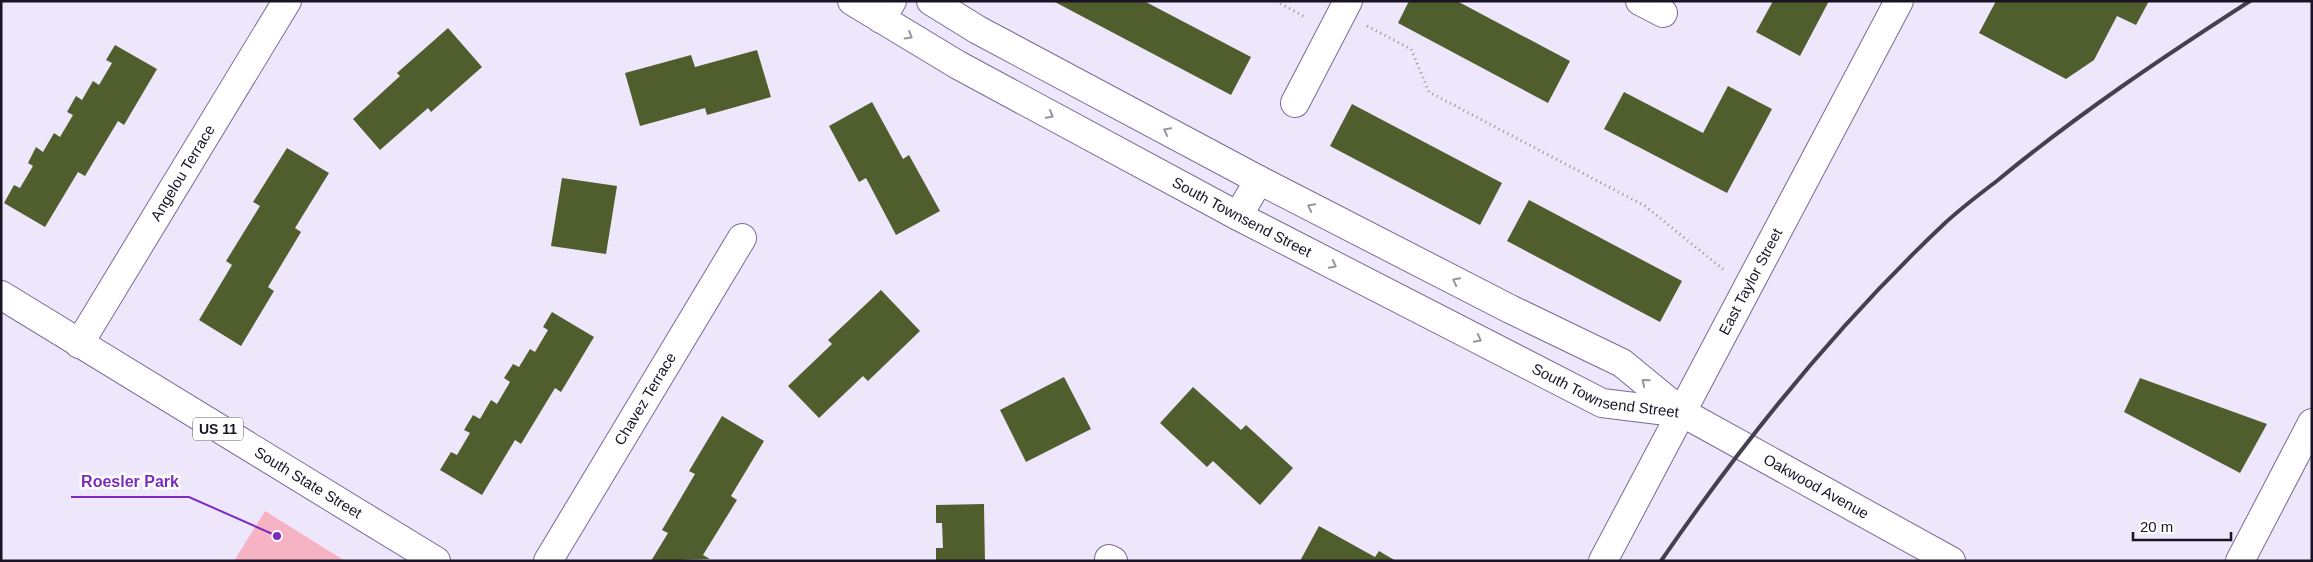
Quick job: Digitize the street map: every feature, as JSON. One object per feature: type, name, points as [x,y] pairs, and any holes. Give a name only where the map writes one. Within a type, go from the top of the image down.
[{"type":"street","name":"Angelou Terrace","points":[[79,344],[287,1]]},
{"type":"street","name":"South Townsend Street","points":[[852,1],[887,10],[958,66],[1238,216],[1602,403],[1683,413]]},
{"type":"street","name":"South Townsend Street","points":[[931,1],[978,30],[1259,180],[1510,309],[1622,363],[1683,413]]},
{"type":"street","name":"East Taylor Street","points":[[1603,561],[1683,413],[1899,1]]},
{"type":"street","points":[[1294,103],[1345,7]]},
{"type":"street","points":[[1238,216],[1259,180]]},
{"type":"street","name":"Chavez Terrace","points":[[548,561],[742,238]]},
{"type":"street","name":"South State Street","points":[[1,295],[436,561]]},
{"type":"street","name":"Oakwood Avenue","points":[[1683,413],[1951,561]]},
{"type":"street","points":[[2240,561],[2312,422]]},
{"type":"path","points":[[1345,7],[1411,49],[1429,92],[1645,206],[1747,289]]},
{"type":"shaded area","points":[[265,511],[345,561],[234,561]]},
{"type":"building","points":[[1053,1],[1144,1],[1251,57],[1231,95]]},
{"type":"building","points":[[1409,1],[1457,1],[1570,61],[1548,103],[1398,23]]},
{"type":"building","points":[[1773,1],[1829,1],[1800,56],[1756,32]]},
{"type":"building","points":[[1996,1],[2149,1],[2136,25],[2117,16],[2094,60],[2066,79],[1979,33]]},
{"type":"building","points":[[448,28],[482,67],[431,112],[428,108],[380,150],[353,119],[400,76],[397,73]]},
{"type":"building","points":[[115,45],[157,69],[124,125],[118,121],[85,176],[78,172],[45,227],[4,203],[14,185],[20,188],[33,166],[28,163],[36,147],[43,152],[54,133],[60,137],[73,115],[67,112],[76,96],[82,100],[93,81],[99,85],[112,63],[106,60]]},
{"type":"building","points":[[757,50],[771,97],[707,115],[705,108],[640,126],[625,73],[691,55],[695,67]]},
{"type":"building","points":[[1728,86],[1772,109],[1727,193],[1604,129],[1624,92],[1703,133]]},
{"type":"building","points":[[872,102],[903,159],[909,155],[940,211],[896,235],[866,178],[859,182],[829,126]]},
{"type":"building","points":[[1352,104],[1502,183],[1480,225],[1330,146]]},
{"type":"building","points":[[287,148],[329,173],[295,228],[301,232],[268,287],[274,291],[241,346],[199,320],[232,265],[226,261],[260,206],[253,202]]},
{"type":"building","points":[[562,178],[617,186],[606,254],[551,246]]},
{"type":"building","points":[[1529,200],[1682,281],[1660,322],[1507,241]]},
{"type":"building","points":[[881,290],[920,331],[868,381],[863,376],[819,418],[788,386],[832,344],[828,340]]},
{"type":"building","points":[[552,312],[594,337],[561,392],[555,388],[521,444],[515,440],[482,495],[440,470],[451,452],[457,455],[470,433],[464,430],[473,415],[480,419],[491,400],[497,404],[510,382],[504,378],[513,364],[519,367],[530,349],[535,352],[548,330],[543,327]]},
{"type":"building","points":[[1064,377],[1091,429],[1026,462],[1000,410]]},
{"type":"building","points":[[2140,378],[2267,424],[2240,473],[2124,412]]},
{"type":"building","points":[[1193,387],[1241,430],[1246,425],[1293,468],[1260,505],[1213,461],[1207,467],[1160,423]]},
{"type":"building","points":[[722,416],[764,441],[731,496],[737,500],[703,555],[710,559],[651,561],[668,533],[662,530],[695,474],[689,471]]},
{"type":"building","points":[[984,504],[985,561],[936,561],[936,548],[943,548],[942,523],[936,523],[936,505]]},
{"type":"building","points":[[1319,526],[1375,557],[1379,551],[1396,561],[1300,561]]},
{"type":"railway","points":[[1661,561],[1725,472],[1829,343],[1866,302],[1944,224],[2090,109],[2250,1]]},
{"type":"place","name":"Roesler Park","points":[[277,536]]}]
